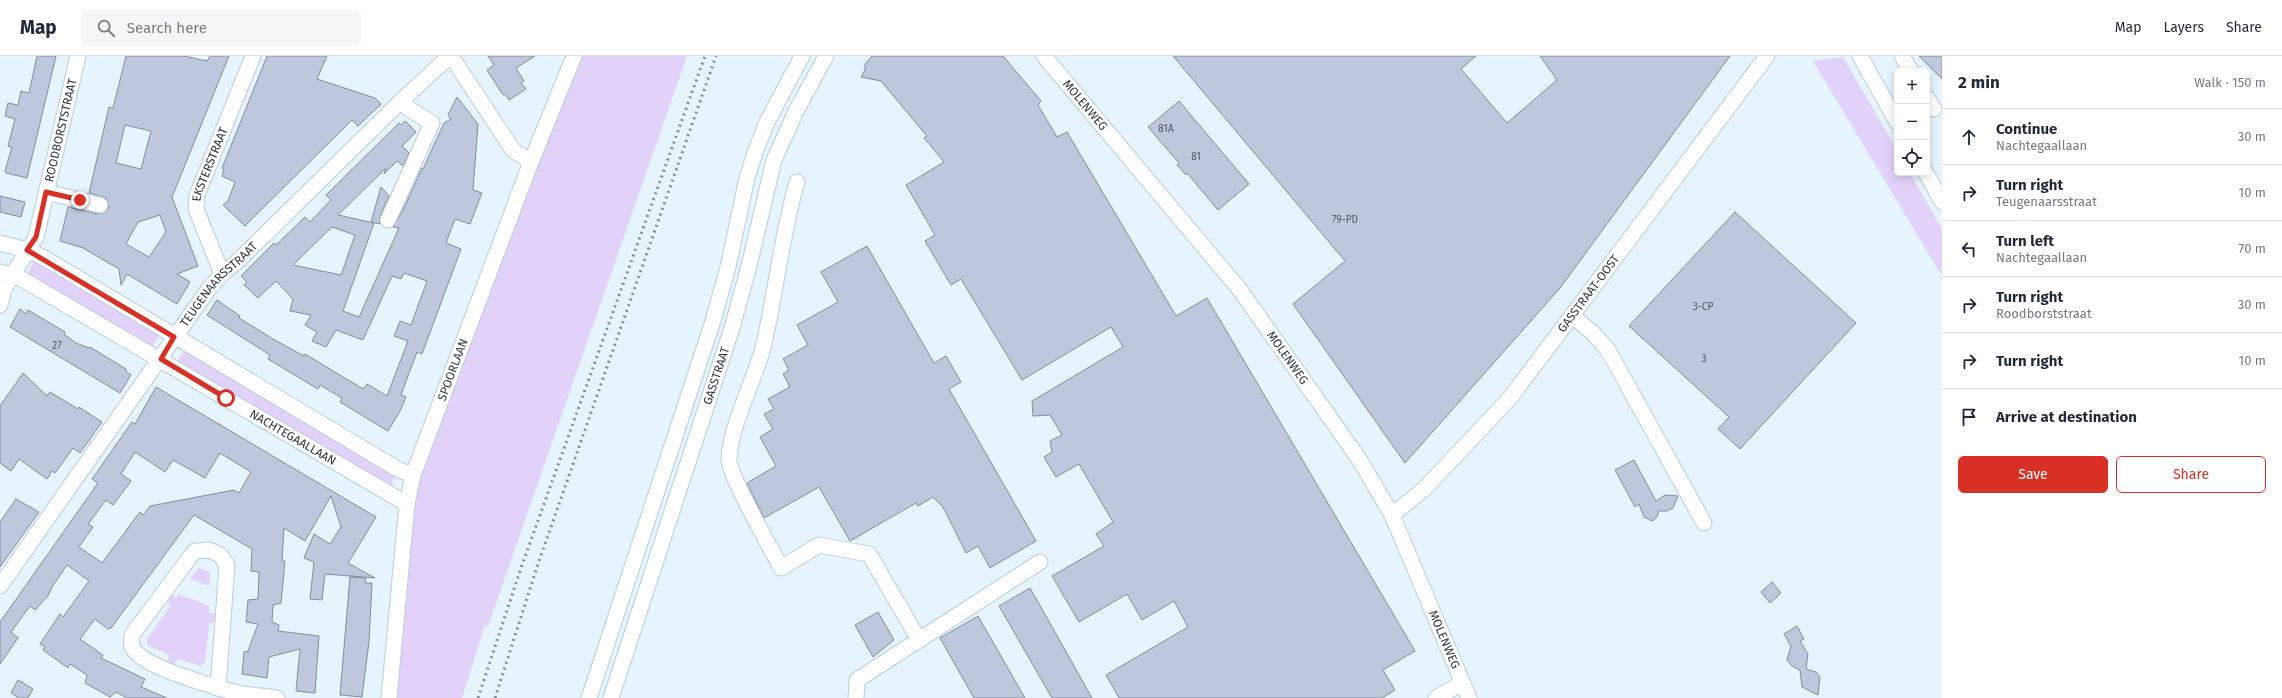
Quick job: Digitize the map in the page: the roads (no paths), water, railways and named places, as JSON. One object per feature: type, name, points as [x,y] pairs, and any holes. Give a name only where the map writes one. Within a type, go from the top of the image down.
[{"type":"street","name":"ROODBORSTSTRAAT","points":[[27,250],[36,237],[78,56]]},
{"type":"street","name":"EKSTERSTRAAT","points":[[222,274],[196,209],[197,195],[253,56]]},
{"type":"street","points":[[450,56],[513,150],[531,162]]},
{"type":"street","name":"TEUGENAARSSTRAAT","points":[[0,586],[161,359],[174,337],[222,274],[239,260],[401,101],[450,56]]},
{"type":"street","name":"SPOORLAAN","points":[[389,698],[407,504],[413,474],[531,162],[574,56]]},
{"type":"street","name":"GASSTRAAT","points":[[589,698],[716,310],[728,267],[747,178],[756,150],[767,122],[802,56]]},
{"type":"street","name":"GASSTRAAT","points":[[611,698],[732,328],[749,266],[774,160],[796,111],[826,56]]},
{"type":"street","name":"MOLENWEG","points":[[1044,56],[1240,290],[1359,459],[1392,515],[1469,698]]},
{"type":"street","name":"GASSTRAAT-OOST","points":[[1392,515],[1424,489],[1502,407],[1767,56]]},
{"type":"street","points":[[1860,56],[1894,117]]},
{"type":"street","points":[[1902,56],[1909,68]]},
{"type":"street","points":[[388,220],[432,123],[409,109],[401,101]]},
{"type":"street","points":[[1928,176],[1942,202]]},
{"type":"street","points":[[797,182],[786,218],[762,349],[735,433],[729,460],[736,481],[781,568],[819,545],[869,554],[919,640]]},
{"type":"street","points":[[46,192],[100,205]]},
{"type":"street","points":[[0,243],[27,250],[399,470],[413,474]]},
{"type":"street","points":[[0,305],[6,274],[27,250]]},
{"type":"street","name":"NACHTEGAALLAAN","points":[[6,274],[161,359],[407,504]]},
{"type":"street","points":[[1572,316],[1592,332],[1608,350],[1704,523]]},
{"type":"street","points":[[218,688],[227,565],[220,555],[209,550],[195,551],[132,635],[132,646],[138,654],[155,665],[218,688],[244,694],[277,698]]},
{"type":"street","points":[[856,698],[857,680],[1040,562]]},
{"type":"street","points":[[1436,698],[1462,683]]},
{"type":"railway","points":[[478,698],[521,568],[705,56]]},
{"type":"railway","points":[[495,698],[538,564],[716,56]]}]
